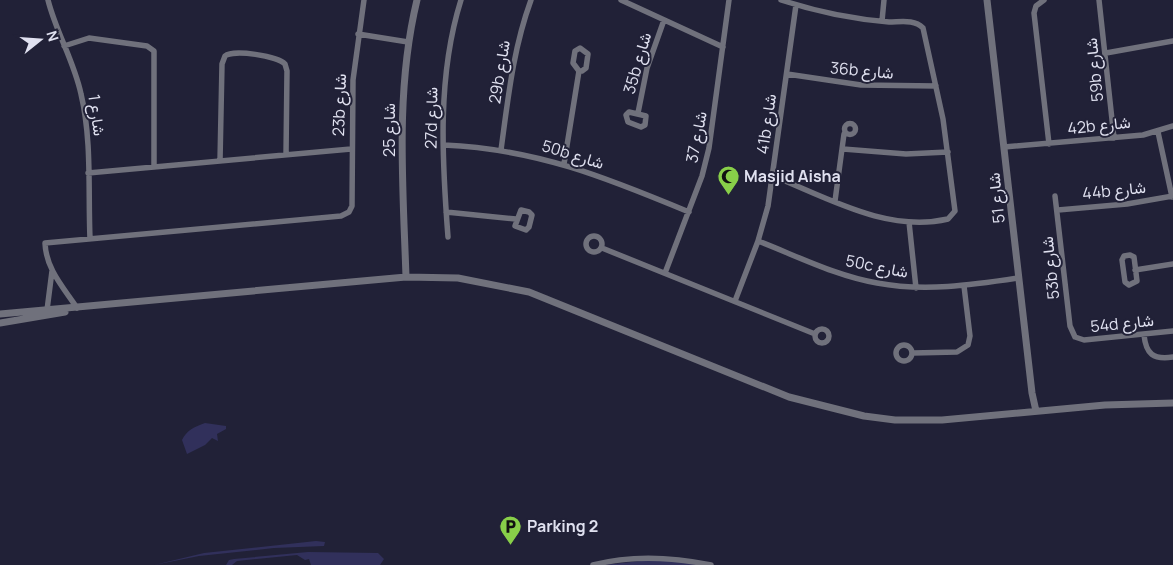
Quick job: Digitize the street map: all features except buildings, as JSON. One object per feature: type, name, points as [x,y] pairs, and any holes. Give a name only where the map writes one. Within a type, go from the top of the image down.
[{"type":"street","name":"شارع 1","points":[[48,0],[76,76],[84,108],[90,238]]},
{"type":"street","name":"23b شارع","points":[[90,238],[341,216],[349,212],[352,203],[353,80],[364,0]]},
{"type":"street","name":"شارع 25","points":[[408,277],[402,124],[408,42],[417,0]]},
{"type":"street","name":"27d شارع","points":[[448,237],[444,145],[447,62],[460,0]]},
{"type":"street","name":"29b شارع","points":[[502,150],[514,57],[531,0]]},
{"type":"street","points":[[621,0],[723,47]]},
{"type":"street","name":"شارع 37","points":[[665,273],[689,212],[709,148],[729,0]]},
{"type":"street","points":[[773,176],[871,215],[909,222],[946,220],[954,214],[948,152],[926,34],[923,28],[914,22],[847,17],[782,0]]},
{"type":"street","points":[[882,21],[884,0]]},
{"type":"street","name":"شارع 51","points":[[987,0],[1034,411]]},
{"type":"street","points":[[1044,0],[1036,6],[1034,13],[1049,144]]},
{"type":"street","name":"59b شارع","points":[[1099,0],[1114,138]]},
{"type":"street","name":"41b شارع","points":[[735,302],[758,240],[773,176],[796,5]]},
{"type":"street","name":"35b شارع","points":[[638,113],[647,68],[664,20]]},
{"type":"street","points":[[358,34],[408,42]]},
{"type":"street","points":[[64,46],[84,39],[94,38],[147,46],[154,51],[154,167]]},
{"type":"street","points":[[1106,53],[1173,41]]},
{"type":"street","points":[[220,161],[222,64],[225,56],[232,52],[276,59],[285,64],[287,71],[286,155]]},
{"type":"street","points":[[564,164],[579,71]]},
{"type":"street","name":"36b شارع","points":[[787,74],[861,85],[936,86]]},
{"type":"street","name":"42b شارع","points":[[1004,148],[1114,138],[1158,132],[1173,126]]},
{"type":"street","points":[[1158,132],[1173,196]]},
{"type":"street","points":[[835,201],[844,134]]},
{"type":"street","name":"50b شارع","points":[[444,145],[502,150],[564,164],[622,184],[689,212]]},
{"type":"street","points":[[88,173],[351,149]]},
{"type":"street","points":[[843,149],[899,154],[948,152]]},
{"type":"street","name":"53b شارع","points":[[1055,196],[1070,326],[1075,337]]},
{"type":"street","name":"44b شارع","points":[[1058,210],[1127,204],[1173,196]]},
{"type":"street","points":[[446,212],[516,219]]},
{"type":"street","points":[[909,222],[916,288]]},
{"type":"street","points":[[77,308],[52,271],[45,243],[90,238]]},
{"type":"street","name":"50c شارع","points":[[758,240],[851,277],[884,284],[916,288],[964,286],[1019,280]]},
{"type":"street","points":[[602,248],[815,334]]},
{"type":"street","points":[[1133,256],[1135,270],[1136,283],[1126,284],[1123,257],[1133,256]]},
{"type":"street","points":[[1135,270],[1173,264]]},
{"type":"street","points":[[47,310],[52,271]]},
{"type":"street","points":[[0,314],[408,277],[474,280],[529,292],[789,396],[849,413],[887,419],[926,420],[1105,405],[1173,403]]},
{"type":"street","points":[[914,354],[957,352],[968,345],[970,336],[964,286]]},
{"type":"street","points":[[0,323],[77,308]]},
{"type":"street","name":"54d شارع","points":[[1075,337],[1084,340],[1173,331]]},
{"type":"street","points":[[1144,335],[1145,346],[1151,355],[1161,359],[1173,357]]},
{"type":"street","points":[[593,565],[620,560],[658,558],[711,565]]},
{"type":"shaded area","points":[[205,423],[226,426],[226,429],[217,434],[218,441],[212,438],[205,445],[187,454],[182,440],[191,429]]},
{"type":"shaded area","points":[[316,541],[325,542],[324,546],[274,548],[199,556],[154,565],[204,553]]},
{"type":"shaded area","points":[[308,552],[378,553],[384,559],[380,565],[311,565],[309,559],[305,560],[297,555],[237,561],[232,565],[226,565],[229,560],[234,559]]},
{"type":"shaded area","points":[[660,559],[703,565],[603,565]]},
{"type":"place","name":"Masjid Aisha","points":[[728,195]]},
{"type":"place","name":"Parking 2","points":[[511,545]]}]
